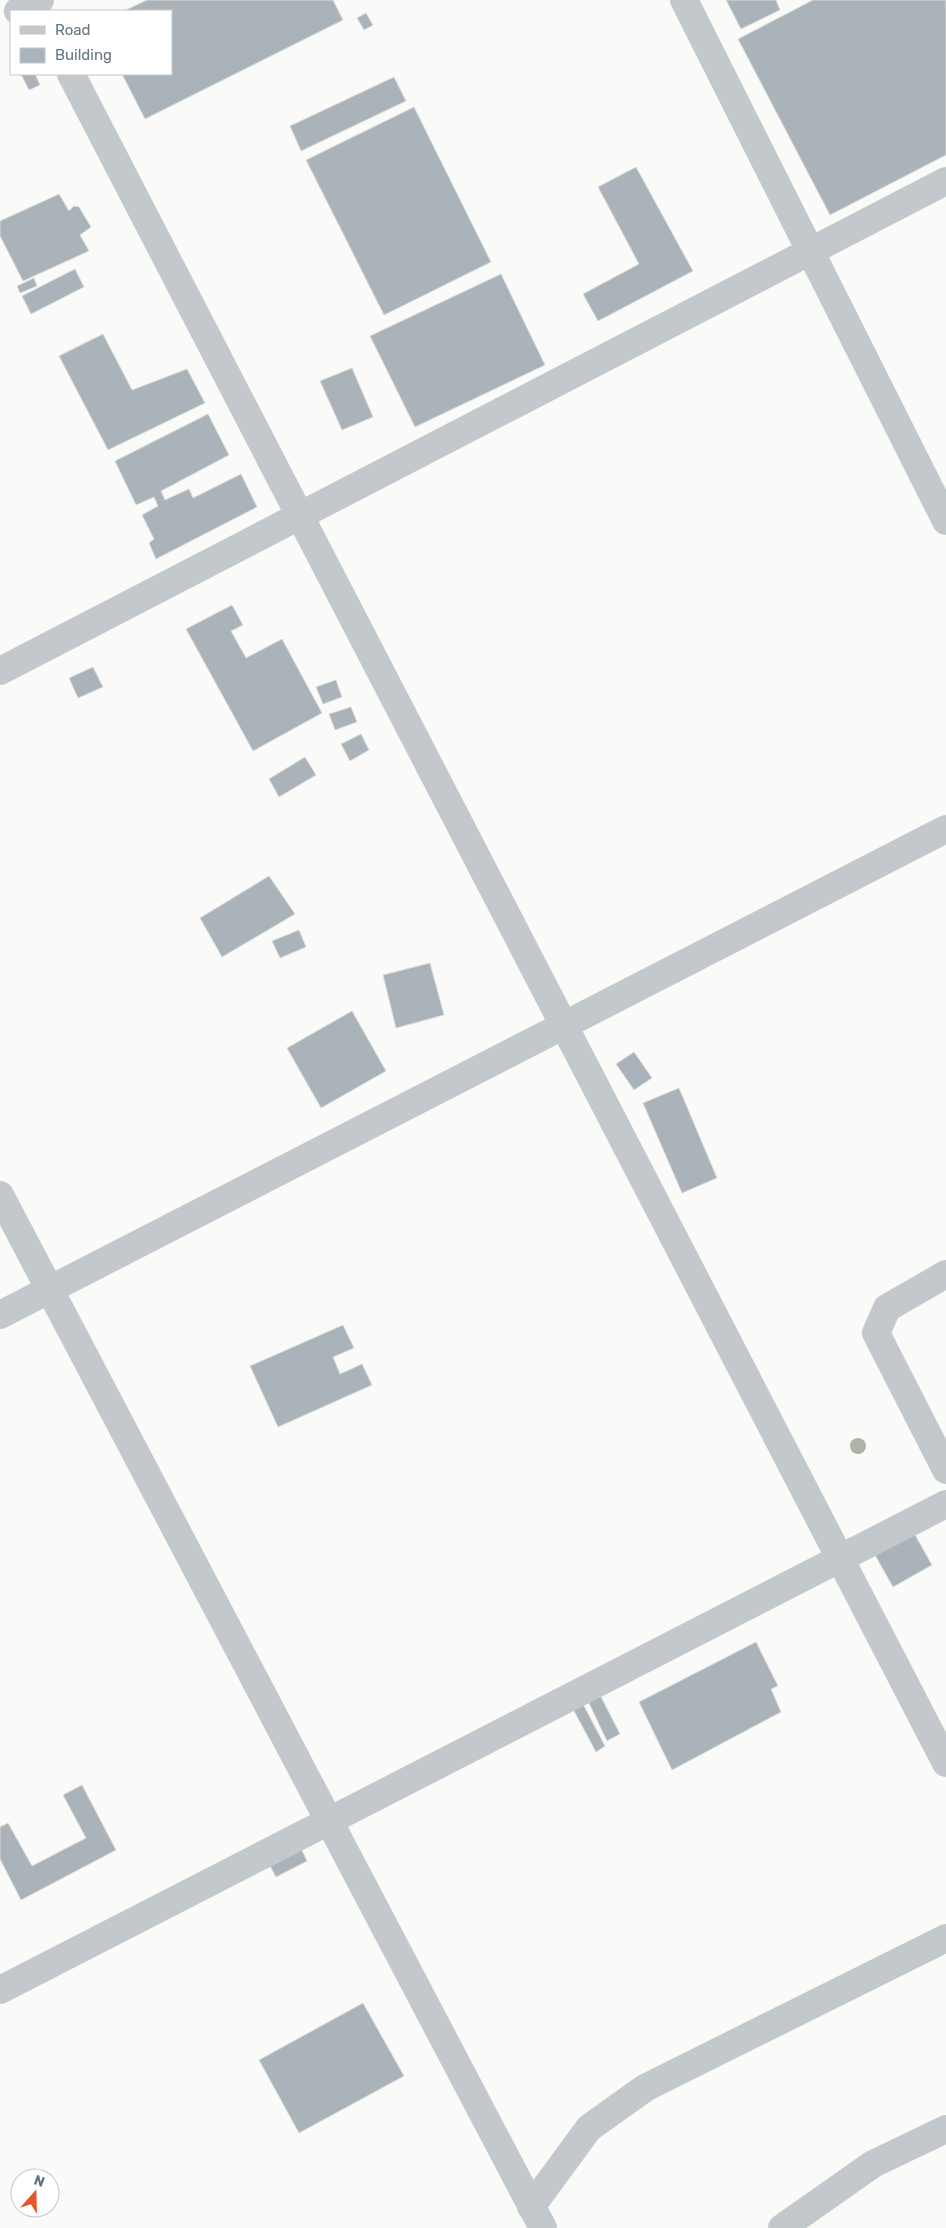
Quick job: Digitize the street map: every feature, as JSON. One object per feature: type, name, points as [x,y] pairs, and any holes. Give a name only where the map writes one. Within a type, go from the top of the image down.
[{"type":"street","points":[[684,0],[946,521]]},
{"type":"street","points":[[72,75],[946,1763]]},
{"type":"street","points":[[0,671],[946,181]]},
{"type":"street","points":[[0,1315],[946,829]]},
{"type":"street","points":[[0,1195],[537,2217]]},
{"type":"street","points":[[946,1274],[887,1308],[876,1333],[946,1470]]},
{"type":"street","points":[[0,1990],[946,1504]]},
{"type":"street","points":[[537,2217],[589,2128],[645,2088],[946,1938]]},
{"type":"street","points":[[782,2228],[873,2164],[946,2129]]},
{"type":"building","points":[[147,0],[333,0],[343,20],[145,119],[123,75],[172,75],[172,10],[126,10]]},
{"type":"building","points":[[726,0],[776,0],[780,10],[741,29]]},
{"type":"building","points":[[813,0],[946,0],[946,155],[830,215],[738,39]]},
{"type":"building","points":[[366,13],[373,25],[364,30],[357,18]]},
{"type":"building","points":[[22,75],[35,75],[40,85],[29,90]]},
{"type":"building","points":[[394,77],[406,101],[301,151],[290,126]]},
{"type":"building","points":[[414,107],[491,262],[384,315],[306,160]]},
{"type":"building","points":[[636,167],[693,271],[598,321],[583,294],[639,264],[598,187]]},
{"type":"building","points":[[59,194],[69,211],[74,206],[79,207],[91,227],[80,235],[89,251],[23,281],[0,236],[0,221]]},
{"type":"building","points":[[75,269],[84,287],[31,314],[22,296]]},
{"type":"building","points":[[501,274],[545,365],[415,427],[370,336]]},
{"type":"building","points":[[34,278],[37,286],[20,293],[17,286]]},
{"type":"building","points":[[103,334],[132,390],[187,369],[205,403],[108,450],[59,356]]},
{"type":"building","points":[[352,368],[373,417],[342,430],[320,381]]},
{"type":"building","points":[[208,414],[229,455],[161,491],[165,500],[189,489],[193,498],[241,474],[257,507],[156,559],[149,543],[154,539],[142,515],[158,506],[154,497],[136,505],[115,461]]},
{"type":"building","points":[[232,605],[243,625],[231,631],[246,658],[282,639],[322,713],[253,751],[186,629]]},
{"type":"building","points":[[93,667],[103,687],[78,698],[69,678]]},
{"type":"building","points":[[336,680],[342,697],[323,704],[316,687]]},
{"type":"building","points":[[351,707],[357,722],[335,730],[329,714]]},
{"type":"building","points":[[361,734],[369,750],[350,761],[341,744]]},
{"type":"building","points":[[305,757],[316,775],[279,797],[269,779]]},
{"type":"building","points":[[269,876],[295,914],[222,957],[200,918]]},
{"type":"building","points":[[299,930],[306,947],[280,958],[272,941]]},
{"type":"building","points":[[430,963],[444,1015],[396,1028],[383,975]]},
{"type":"building","points":[[352,1011],[386,1071],[321,1108],[287,1048]]},
{"type":"building","points":[[634,1052],[652,1078],[634,1090],[616,1064]]},
{"type":"building","points":[[679,1088],[717,1178],[682,1193],[643,1103]]},
{"type":"building","points":[[343,1325],[354,1348],[333,1357],[340,1374],[362,1364],[372,1385],[278,1427],[250,1366]]},
{"type":"building","points":[[914,1533],[932,1565],[893,1587],[875,1555]]},
{"type":"building","points":[[756,1642],[778,1686],[771,1689],[781,1712],[672,1770],[639,1702]]},
{"type":"building","points":[[600,1695],[620,1734],[607,1741],[588,1701]]},
{"type":"building","points":[[583,1704],[605,1746],[596,1752],[573,1709]]},
{"type":"building","points":[[82,1785],[116,1850],[21,1900],[0,1859],[0,1827],[8,1823],[32,1866],[86,1838],[63,1795]]},
{"type":"building","points":[[300,1846],[307,1861],[276,1877],[268,1862]]},
{"type":"building","points":[[363,2003],[404,2076],[299,2133],[259,2060]]}]
